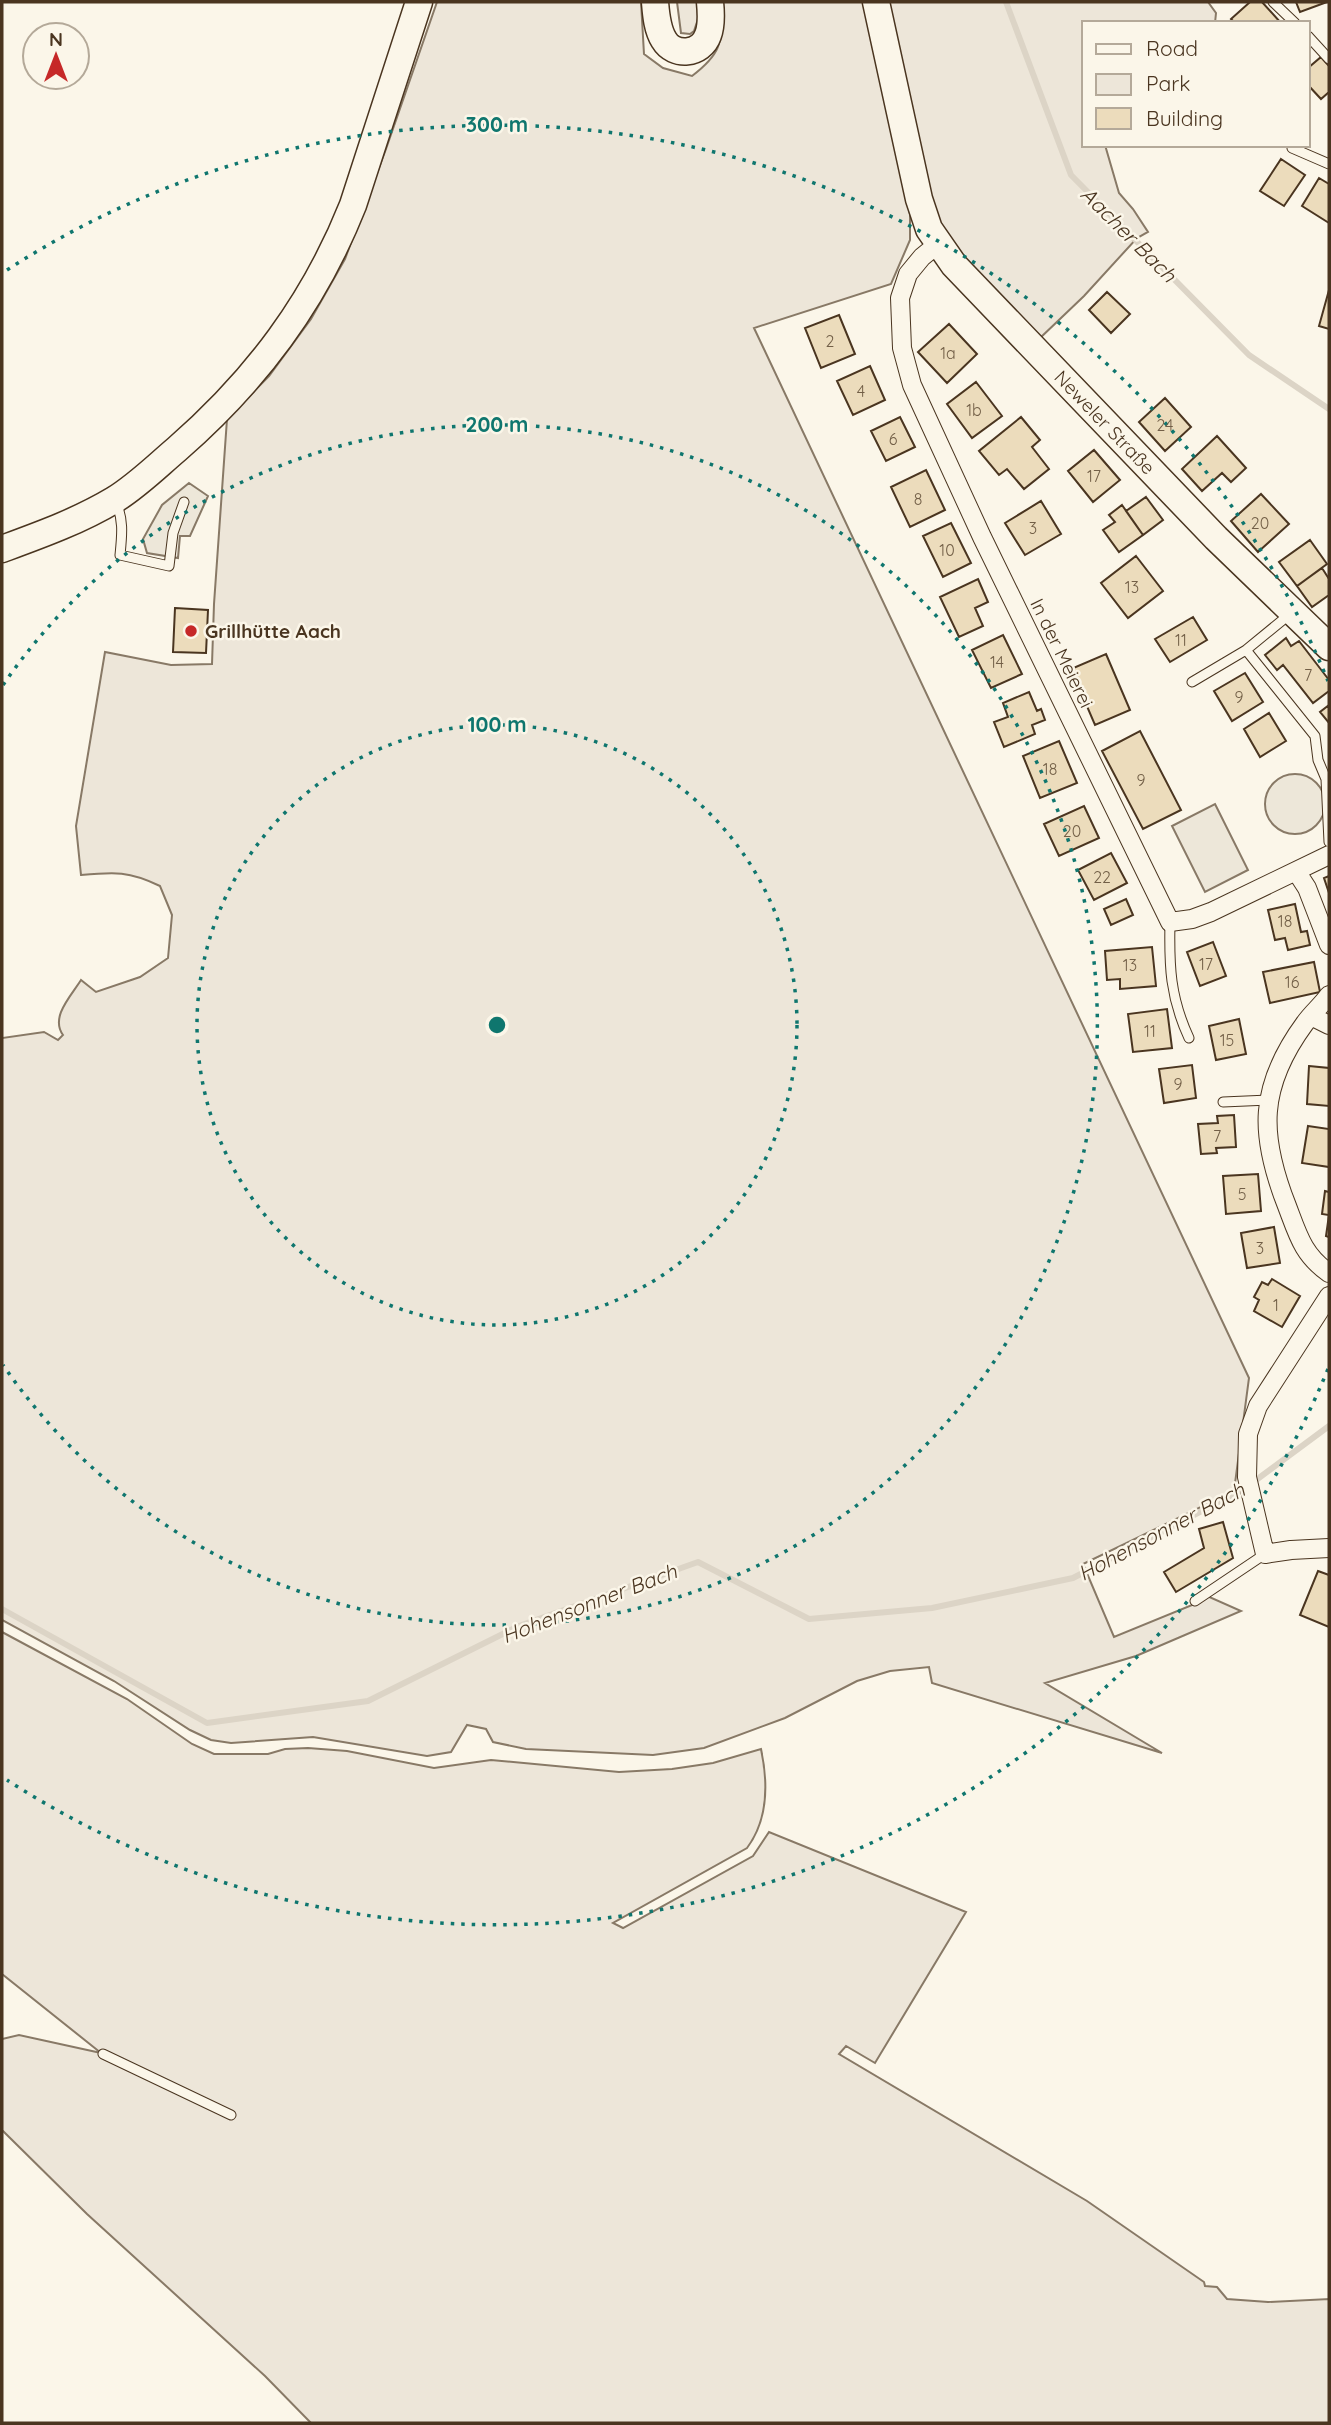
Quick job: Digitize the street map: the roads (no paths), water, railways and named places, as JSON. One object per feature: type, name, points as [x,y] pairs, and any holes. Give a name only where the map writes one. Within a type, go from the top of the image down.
[{"type":"main road","points":[[2,549],[72,521],[115,499],[147,475],[232,398],[269,354],[318,280],[342,234],[419,2]]},
{"type":"main road","points":[[655,2],[664,41],[673,49],[685,52],[701,46],[708,35],[710,2]]},
{"type":"main road","name":"Neweler Straße","points":[[876,2],[914,175],[925,216],[938,244],[1000,315],[1207,529],[1329,647]]},
{"type":"street","name":"In der Meierei","points":[[938,244],[915,264],[904,281],[900,298],[902,348],[912,385],[982,537],[1170,922]]},
{"type":"street","points":[[1170,922],[1211,912],[1329,855]]},
{"type":"street","points":[[1296,871],[1307,888],[1329,945]]},
{"type":"street","points":[[1329,995],[1311,1016],[1281,1062],[1269,1100],[1267,1142],[1278,1182],[1309,1256],[1329,1273]]},
{"type":"street","points":[[1311,1016],[1329,1026]]},
{"type":"street","points":[[1329,1296],[1258,1406],[1248,1434],[1247,1477],[1265,1555],[1290,1550],[1329,1548]]},
{"type":"lane","points":[[1273,2],[1293,21]]},
{"type":"lane","points":[[1310,38],[1329,59]]},
{"type":"lane","points":[[1292,148],[1329,164]]},
{"type":"lane","points":[[115,499],[122,524],[120,555],[169,566],[173,533],[184,502]]},
{"type":"lane","points":[[1192,682],[1246,650],[1292,613]]},
{"type":"lane","points":[[1246,650],[1315,736],[1318,760],[1326,779],[1329,842]]},
{"type":"lane","points":[[1170,922],[1172,995],[1189,1038]]},
{"type":"lane","points":[[1223,1102],[1269,1100]]},
{"type":"lane","points":[[1195,1601],[1265,1555]]},
{"type":"lane","points":[[103,2054],[231,2115]]},
{"type":"waterway","name":"Aacher Bach","points":[[1006,2],[1071,175],[1249,355],[1329,409]]},
{"type":"waterway","name":"Hohensonner Bach","points":[[2,1609],[207,1723],[368,1701],[519,1626],[698,1562],[809,1619],[932,1608],[1073,1578],[1244,1489],[1329,1426]]},
{"type":"place","name":"Grillhütte Aach","points":[[191,631]]}]
